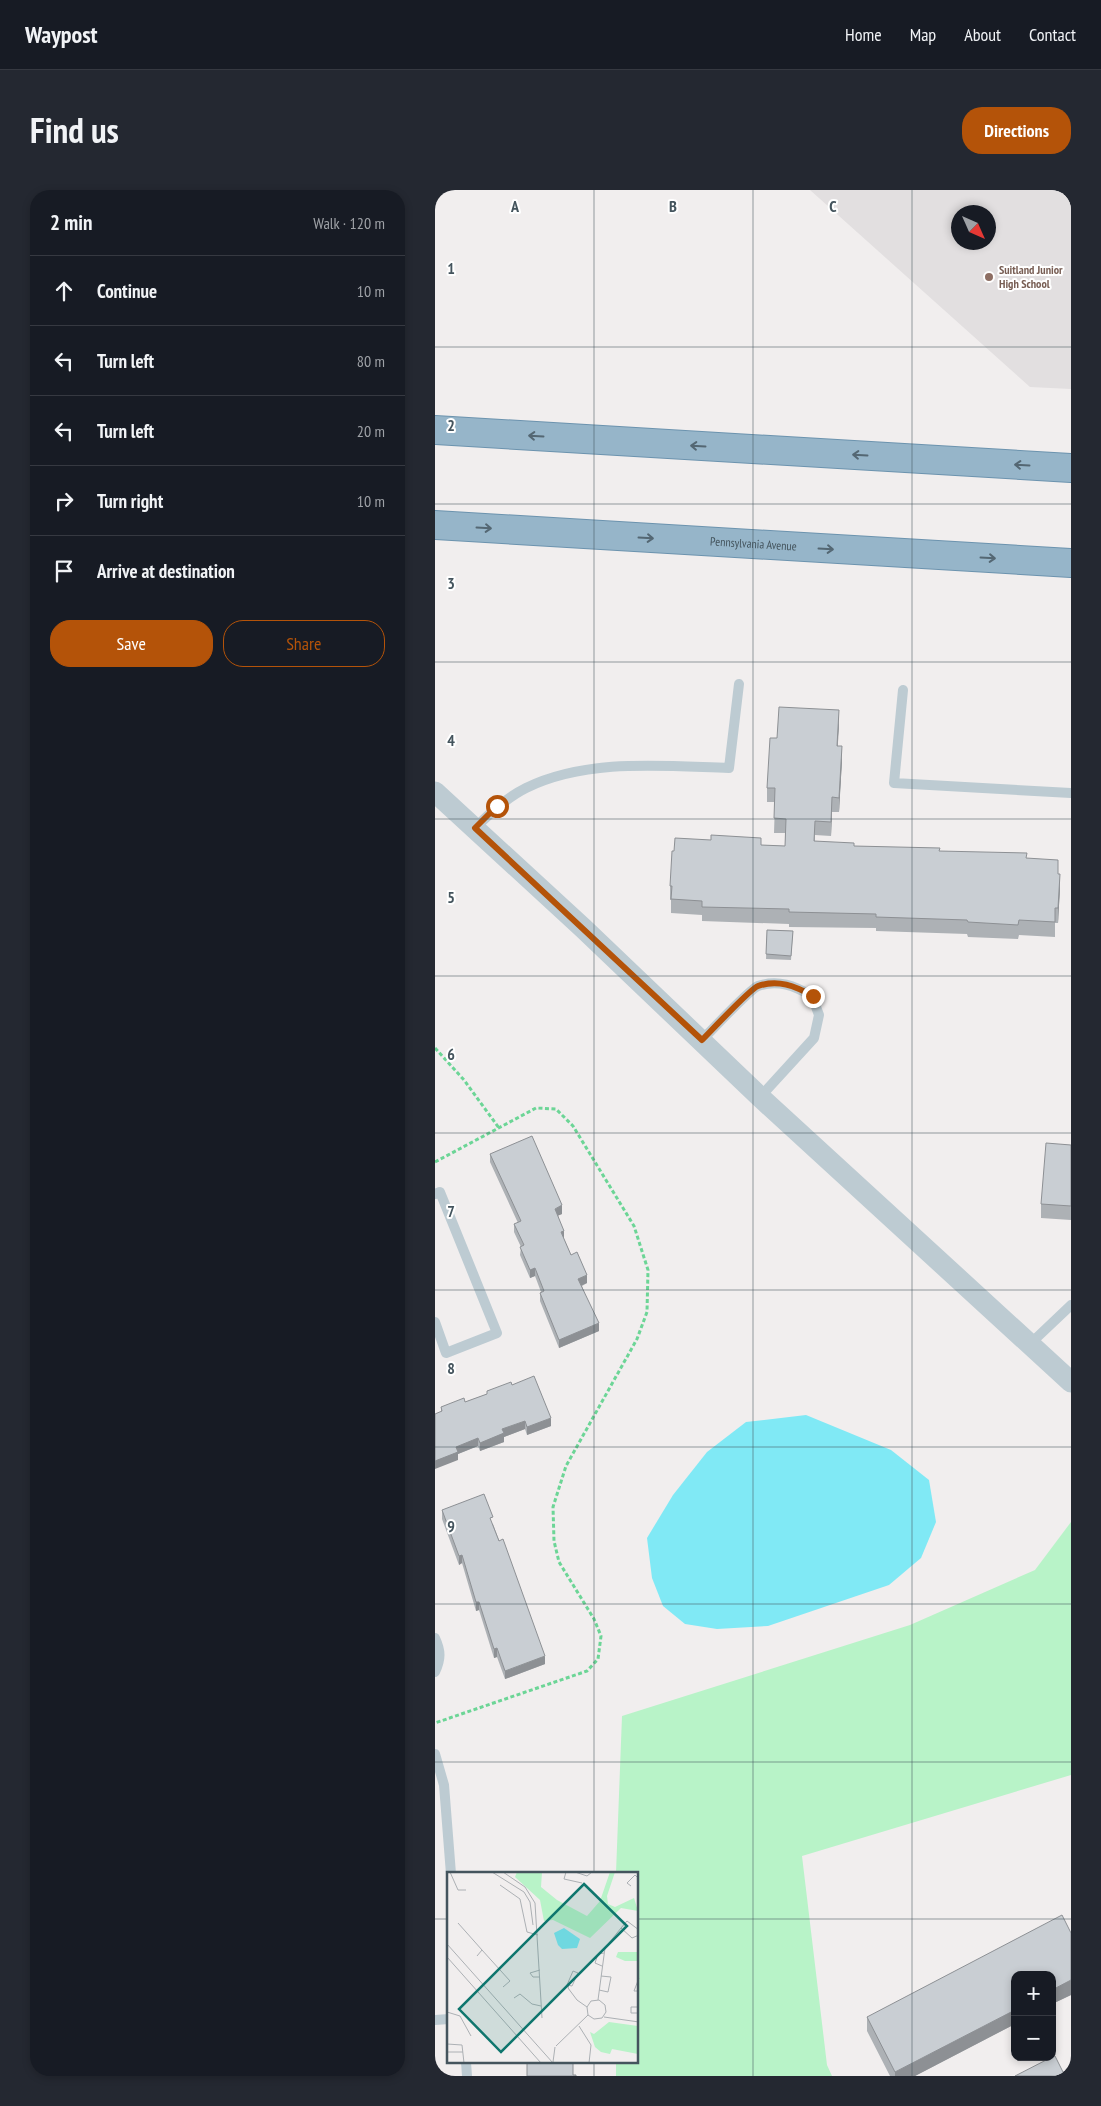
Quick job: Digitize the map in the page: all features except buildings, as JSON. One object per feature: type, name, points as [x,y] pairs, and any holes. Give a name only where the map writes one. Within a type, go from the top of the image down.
[{"type":"highway","points":[[435,430],[1071,468]]},
{"type":"highway","name":"Pennsylvania Avenue","points":[[435,526],[1071,563]]},
{"type":"street","points":[[435,792],[702,1040],[760,1097],[1071,1382]]},
{"type":"lane","points":[[475,828],[497,806],[526,788],[558,777],[607,768],[643,766],[729,768],[739,684]]},
{"type":"lane","points":[[903,690],[895,783],[1071,793]]},
{"type":"lane","points":[[702,1040],[756,986],[779,983],[795,985],[813,996],[819,1016],[814,1038],[760,1097]]},
{"type":"lane","points":[[435,1194],[440,1192],[497,1332],[446,1353],[435,1322]]},
{"type":"lane","points":[[1030,1344],[1071,1304]]},
{"type":"lane","points":[[435,1638],[440,1649],[440,1661],[435,1672]]},
{"type":"lane","points":[[435,1754],[444,1785],[451,1872]]},
{"type":"path","points":[[435,1048],[463,1080],[499,1128]]},
{"type":"path","points":[[435,1162],[535,1108],[555,1109],[573,1126],[634,1226],[648,1270],[647,1312],[637,1339],[566,1466],[553,1507],[554,1541],[559,1562],[594,1619],[601,1636],[598,1659],[587,1672],[435,1723]]},
{"type":"shaded area","name":"Suitland Junior High School","points":[[810,190],[1071,190],[1071,389],[1030,387]]},
{"type":"green space","points":[[1071,1522],[1071,1775],[802,1856],[827,2065],[832,2076],[616,2076],[616,2064],[639,2064],[639,1872],[616,1872],[622,1716],[910,1625],[1035,1570]]},
{"type":"water","points":[[806,1415],[891,1450],[929,1480],[936,1522],[921,1558],[889,1585],[768,1626],[717,1629],[685,1624],[663,1606],[652,1578],[647,1538],[673,1495],[707,1452],[746,1422]]},
{"type":"place","name":"Suitland Junior High School","points":[[989,277]]},
{"type":"route","points":[[497,806],[475,828],[702,1040],[756,986],[779,983],[795,985],[813,996]]}]
